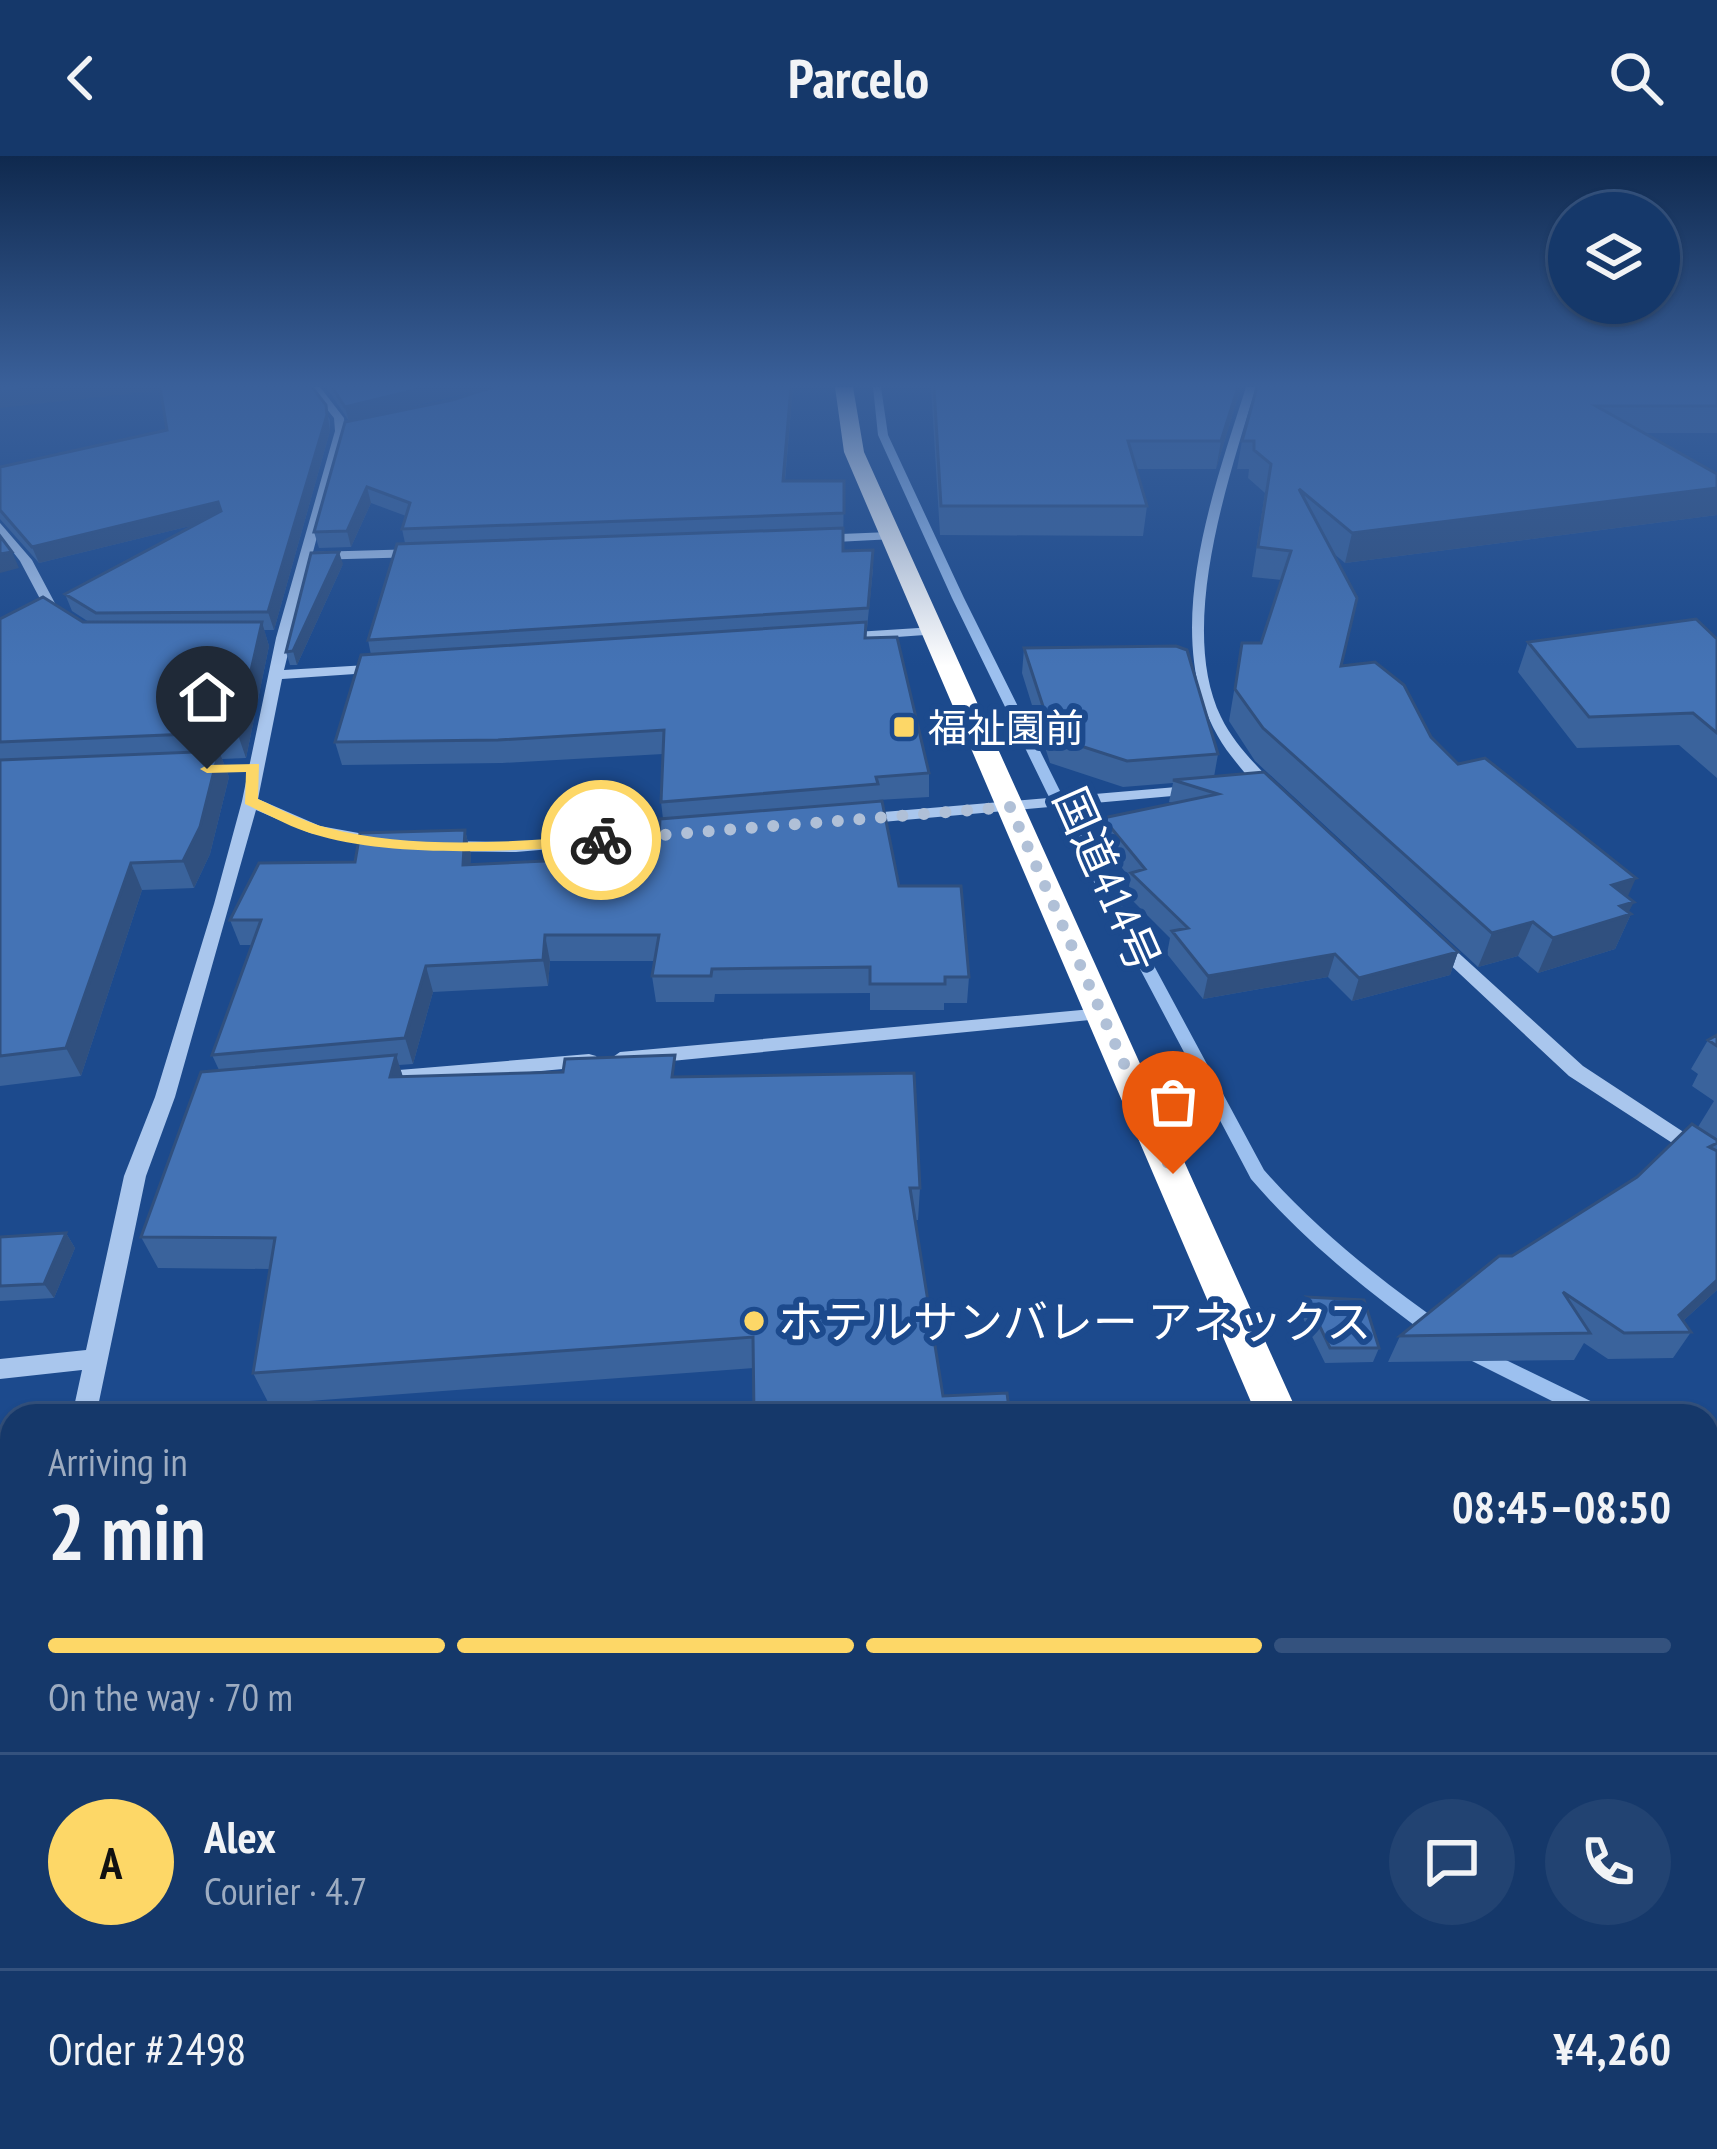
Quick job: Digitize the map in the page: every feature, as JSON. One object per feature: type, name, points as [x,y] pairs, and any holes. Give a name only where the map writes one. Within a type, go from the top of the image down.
[{"type":"highway","name":"国道414号","points":[[866,480],[1020,806],[1103,1014],[1274,1404]]},
{"type":"street","points":[[86,1404],[135,1176],[165,1097],[250,801],[277,675],[275,638],[326,480]]},
{"type":"street","points":[[1228,480],[1202,590],[1199,662],[1204,694],[1246,767],[1280,800]]},
{"type":"street","points":[[0,527],[26,560],[52,610],[86,633]]},
{"type":"street","points":[[796,540],[890,536]]},
{"type":"street","points":[[305,556],[446,552]]},
{"type":"street","points":[[817,639],[934,631]]},
{"type":"street","points":[[277,675],[394,668]]},
{"type":"street","points":[[230,768],[254,767]]},
{"type":"street","points":[[1238,788],[1265,785]]},
{"type":"street","points":[[845,820],[1216,790]]},
{"type":"street","points":[[250,801],[316,830],[406,845]]},
{"type":"street","points":[[428,845],[515,847],[704,832]]},
{"type":"street","points":[[1418,926],[1576,1071],[1717,1164]]},
{"type":"street","points":[[375,1079],[1103,1014]]},
{"type":"street","points":[[165,1097],[188,1095]]},
{"type":"street","points":[[0,1369],[93,1359]]},
{"type":"building","points":[[0,480],[308,480],[268,612],[96,613],[65,594],[221,511],[218,502],[32,547],[0,510]]},
{"type":"building","points":[[329,480],[844,481],[844,513],[402,529],[410,503],[367,487],[347,531],[314,532]]},
{"type":"building","points":[[939,480],[1139,480],[1147,506],[941,506]]},
{"type":"building","points":[[1268,480],[1717,480],[1717,488],[1352,533],[1299,489],[1357,598],[1341,666],[1375,662],[1404,685],[1431,737],[1458,764],[1485,758],[1636,878],[1612,885],[1634,902],[1620,906],[1631,914],[1553,938],[1533,922],[1492,933],[1263,728],[1235,689],[1242,643],[1261,643],[1291,551],[1258,547]]},
{"type":"building","points":[[843,528],[843,551],[873,550],[868,608],[368,640],[397,544]]},
{"type":"building","points":[[0,536],[12,552],[0,554]]},
{"type":"building","points":[[339,552],[293,651],[286,652],[311,553]]},
{"type":"building","points":[[43,597],[83,622],[262,622],[237,732],[0,742],[0,619]]},
{"type":"building","points":[[1696,619],[1717,639],[1717,733],[1693,713],[1589,717],[1528,642]]},
{"type":"building","points":[[866,622],[865,638],[897,637],[929,773],[876,777],[878,784],[661,802],[664,730],[498,740],[335,742],[361,655]]},
{"type":"building","points":[[1176,646],[1187,650],[1218,754],[1127,761],[1053,737],[1024,648]]},
{"type":"building","points":[[219,751],[200,827],[183,861],[131,863],[66,1048],[0,1056],[0,760]]},
{"type":"building","points":[[1264,772],[1458,952],[1359,978],[1335,954],[1208,976],[1172,931],[1188,928],[1131,873],[1145,869],[1103,818],[1218,794],[1173,780]]},
{"type":"building","points":[[882,801],[899,886],[961,886],[969,977],[945,977],[945,984],[870,984],[870,967],[712,969],[711,976],[652,976],[659,935],[545,935],[543,960],[426,966],[405,1038],[212,1055],[261,920],[230,920],[259,863],[355,862],[360,833],[465,830],[463,865],[565,860],[567,846],[659,839],[660,819]]},
{"type":"building","points":[[396,1055],[390,1077],[563,1072],[565,1059],[675,1055],[672,1077],[914,1073],[920,1188],[910,1188],[943,1396],[1007,1393],[1008,1404],[754,1404],[753,1337],[253,1373],[275,1238],[141,1237],[201,1072]]},
{"type":"building","points":[[1692,1124],[1717,1140],[1709,1147],[1717,1151],[1717,1280],[1679,1315],[1691,1332],[1624,1333],[1563,1292],[1590,1333],[1400,1336],[1499,1256],[1512,1256],[1637,1177]]},
{"type":"building","points":[[66,1233],[44,1284],[0,1286],[0,1237]]},
{"type":"building","points":[[1306,1297],[1364,1300],[1379,1348],[1330,1348]]},
{"type":"waterway","points":[[904,480],[1054,793],[1257,1174],[1342,1258],[1437,1331]]},
{"type":"waterway","points":[[1471,1351],[1578,1404]]},
{"type":"way so far","points":[[601,840],[1010,807],[1173,1174]]},
{"type":"place","name":"福祉園前","points":[[904,727]]},
{"type":"place","name":"ホテルサンバレー アネックス","points":[[754,1321]]},
{"type":"route","points":[[207,769],[254,767],[250,801],[316,830],[358,840],[515,847],[601,840]]}]
